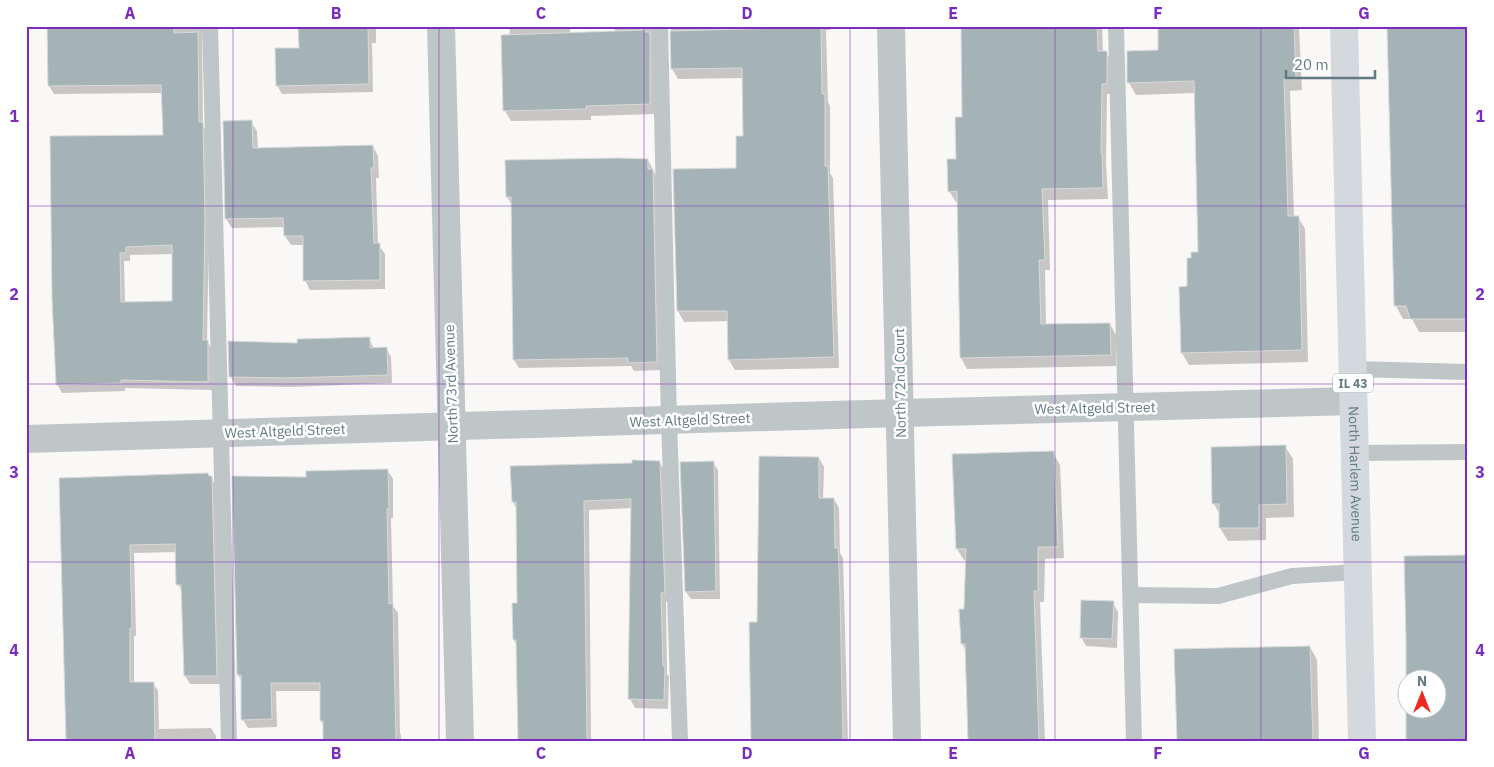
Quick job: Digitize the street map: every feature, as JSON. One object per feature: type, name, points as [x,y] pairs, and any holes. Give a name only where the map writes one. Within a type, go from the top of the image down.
[{"type":"main road","name":"North Harlem Avenue","points":[[1344,26],[1362,741]]},
{"type":"street","name":"North 73rd Avenue","points":[[441,26],[460,741]]},
{"type":"street","name":"North 72nd Court","points":[[891,26],[908,741]]},
{"type":"street","name":"West Altgeld Street","points":[[26,439],[901,413],[1353,402]]},
{"type":"lane","points":[[210,26],[230,741]]},
{"type":"lane","points":[[660,26],[669,421],[680,741]]},
{"type":"lane","points":[[1116,26],[1134,741]]},
{"type":"lane","points":[[1352,369],[1468,372]]},
{"type":"lane","points":[[1354,453],[1468,452]]},
{"type":"lane","points":[[1131,594],[1218,596],[1292,576],[1358,572]]},
{"type":"building","points":[[47,26],[174,26],[174,33],[198,32],[199,122],[203,122],[205,219],[203,340],[208,340],[208,382],[121,380],[121,383],[56,385],[52,298],[50,136],[163,135],[161,85],[48,86]],"holes":[[[172,245],[172,301],[121,302],[120,253],[126,253],[126,247]]]},
{"type":"building","points":[[298,26],[368,26],[369,84],[276,86],[275,48],[299,48]]},
{"type":"building","points":[[961,26],[1097,26],[1098,51],[1107,51],[1107,84],[1102,84],[1101,153],[1103,188],[1042,189],[1045,260],[1039,260],[1041,324],[1110,323],[1111,355],[960,358],[957,191],[948,192],[947,159],[956,159],[955,117],[962,117]]},
{"type":"building","points":[[1158,26],[1294,26],[1296,79],[1284,79],[1288,216],[1299,216],[1302,350],[1181,353],[1179,287],[1187,286],[1187,258],[1191,258],[1191,252],[1198,252],[1194,81],[1127,83],[1127,51],[1158,50]]},
{"type":"building","points":[[1387,26],[1468,26],[1468,319],[1410,319],[1406,306],[1394,306]]},
{"type":"building","points":[[821,27],[822,94],[825,94],[825,166],[828,166],[834,357],[728,360],[727,311],[677,311],[673,169],[736,168],[736,136],[743,136],[742,68],[671,69],[670,31]]},
{"type":"building","points":[[645,30],[645,32],[650,32],[650,104],[586,106],[586,109],[503,111],[501,35]]},
{"type":"building","points":[[252,120],[253,148],[373,145],[374,168],[371,168],[374,243],[380,243],[380,280],[303,281],[303,236],[284,236],[283,218],[225,219],[223,121]]},
{"type":"building","points":[[648,159],[648,169],[653,169],[657,362],[628,363],[628,358],[513,360],[511,197],[506,197],[505,160]]},
{"type":"building","points":[[370,337],[370,348],[387,347],[388,375],[286,378],[229,377],[228,341],[297,343],[297,339]]},
{"type":"building","points":[[1286,445],[1287,504],[1259,505],[1259,528],[1219,528],[1219,504],[1212,504],[1211,447]]},
{"type":"building","points":[[1054,451],[1058,547],[1038,547],[1038,591],[1034,591],[1039,741],[968,741],[965,644],[961,644],[959,609],[964,609],[966,549],[956,549],[952,454]]},
{"type":"building","points":[[759,456],[819,457],[819,498],[834,498],[835,548],[838,548],[840,593],[843,741],[751,741],[749,622],[757,622]]},
{"type":"building","points":[[632,460],[660,461],[665,593],[661,593],[663,666],[665,666],[664,700],[628,699],[631,499],[584,501],[587,741],[518,741],[516,640],[513,640],[512,603],[517,603],[516,502],[512,502],[510,466],[632,463]]},
{"type":"building","points":[[714,461],[716,591],[685,592],[680,462]]},
{"type":"building","points":[[388,469],[389,604],[393,603],[396,741],[323,741],[323,721],[320,721],[320,683],[271,683],[272,719],[241,720],[241,675],[237,675],[232,476],[306,477],[306,471]]},
{"type":"building","points":[[208,473],[209,476],[212,476],[217,676],[184,676],[181,585],[176,585],[175,544],[130,545],[132,628],[130,628],[130,682],[154,682],[155,741],[66,741],[59,478]]},
{"type":"building","points":[[1468,555],[1468,741],[1406,741],[1406,720],[1446,720],[1446,670],[1406,670],[1404,556]]},
{"type":"building","points":[[1081,600],[1114,601],[1112,639],[1080,638]]},
{"type":"building","points":[[1310,646],[1313,741],[1177,741],[1174,649]]}]
